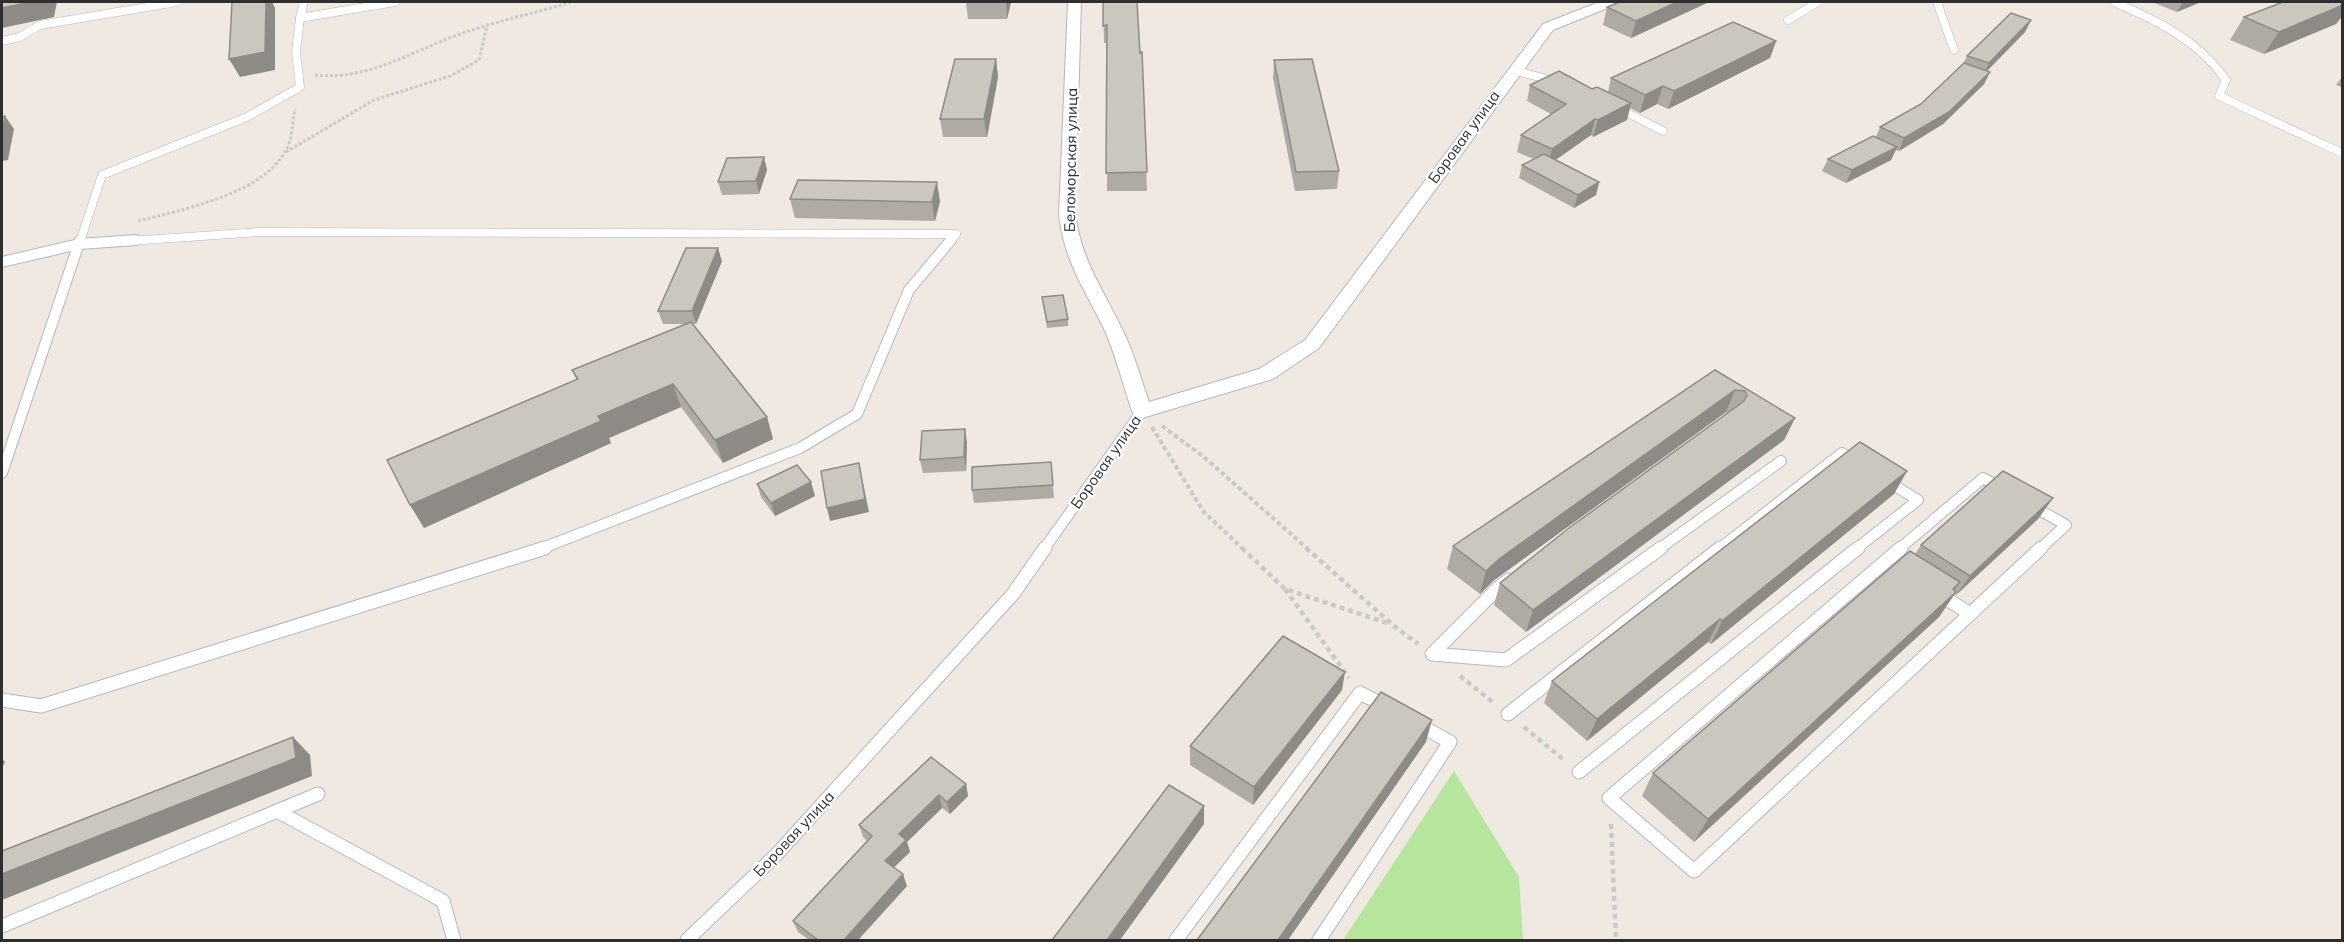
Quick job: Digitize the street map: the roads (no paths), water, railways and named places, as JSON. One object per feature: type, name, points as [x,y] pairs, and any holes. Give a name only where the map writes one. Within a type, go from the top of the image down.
[{"type":"street","name":"Беломорская улица","points":[[1074,2],[1067,215],[1071,242],[1115,333],[1142,411]]},
{"type":"street","name":"Боровая улица","points":[[1142,411],[1266,374],[1312,344],[1548,27],[1610,2]]},
{"type":"lane","points":[[2,41],[20,37],[40,25],[177,2]]},
{"type":"lane","points":[[2,473],[102,175],[247,117],[300,87],[300,70],[296,52],[304,2]]},
{"type":"lane","points":[[300,18],[395,2]]},
{"type":"lane","points":[[1788,20],[1818,2]]},
{"type":"lane","points":[[1937,2],[1954,50]]},
{"type":"lane","points":[[2114,2],[2154,19],[2190,41],[2215,61],[2226,80],[2219,96],[2343,153]]},
{"type":"lane","points":[[1514,70],[1563,83]]},
{"type":"lane","points":[[1613,106],[1663,131]]},
{"type":"lane","points":[[2,262],[79,244],[258,232],[956,234],[909,290],[857,414],[800,448],[554,545],[41,706],[2,700]]},
{"type":"lane","name":"Боровая улица","points":[[687,940],[776,855],[1013,594],[1142,411]]},
{"type":"lane","points":[[1508,714],[1842,453],[1918,500],[1579,772]]},
{"type":"lane","points":[[1517,574],[1498,588],[1432,654],[1506,660],[1781,461]]},
{"type":"lane","points":[[1983,478],[2066,525],[1969,613],[1694,871],[1610,798],[1891,563],[1983,478]]},
{"type":"lane","points":[[1932,590],[1969,613]]},
{"type":"lane","points":[[1176,940],[1360,693],[1450,742],[1318,940]]},
{"type":"lane","points":[[2,926],[318,795]]},
{"type":"lane","points":[[277,811],[443,901],[454,940]]}]
